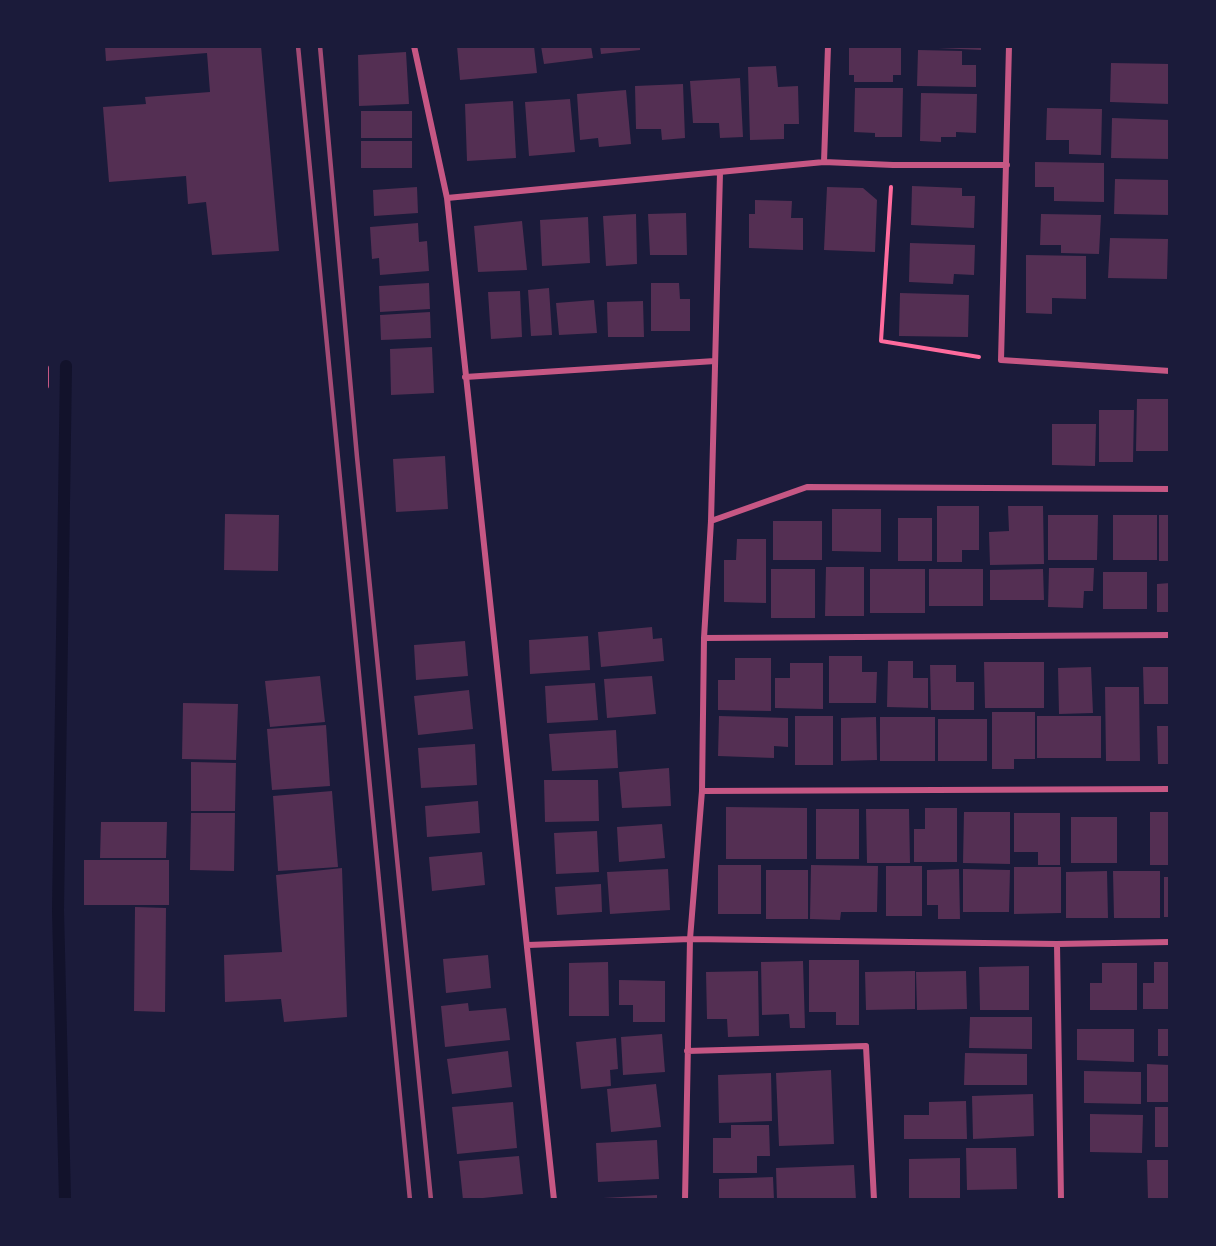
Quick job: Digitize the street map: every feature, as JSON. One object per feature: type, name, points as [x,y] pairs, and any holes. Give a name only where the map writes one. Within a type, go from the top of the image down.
[{"type":"street","points":[[414,46],[447,198],[554,1200]]},
{"type":"street","points":[[824,162],[828,46]]},
{"type":"street","points":[[1009,46],[1001,360],[1170,371]]},
{"type":"street","points":[[447,198],[824,162],[893,165],[1007,165]]},
{"type":"street","points":[[685,1200],[690,939],[702,791],[704,638],[711,521],[720,172]]},
{"type":"street","points":[[465,377],[715,361]]},
{"type":"street","points":[[46,386],[47,370]]},
{"type":"street","points":[[711,521],[807,487],[1170,489]]},
{"type":"street","points":[[704,638],[1170,635]]},
{"type":"street","points":[[702,791],[1170,789]]},
{"type":"street","points":[[528,945],[690,939],[1057,944],[1170,942]]},
{"type":"street","points":[[1057,944],[1061,1200]]},
{"type":"street","points":[[687,1051],[866,1046],[874,1200]]},
{"type":"path","points":[[893,165],[881,341],[1001,360]]},
{"type":"building","points":[[105,46],[261,46],[279,251],[212,255],[206,202],[188,204],[186,176],[109,182],[103,107],[146,104],[145,97],[210,92],[207,53],[106,61]]},
{"type":"building","points":[[457,46],[534,46],[537,73],[460,80]]},
{"type":"building","points":[[541,46],[591,46],[593,58],[544,64]]},
{"type":"building","points":[[600,46],[640,46],[640,50],[601,54]]},
{"type":"building","points":[[849,46],[901,46],[901,75],[893,75],[893,82],[854,82],[854,75],[849,75]]},
{"type":"building","points":[[939,46],[981,46],[981,50],[938,48]]},
{"type":"building","points":[[918,50],[962,51],[962,65],[976,65],[976,87],[917,86]]},
{"type":"building","points":[[406,52],[409,104],[359,106],[358,55]]},
{"type":"building","points":[[1111,63],[1170,64],[1170,104],[1110,102]]},
{"type":"building","points":[[776,66],[778,87],[798,86],[799,124],[784,124],[784,139],[750,140],[748,67]]},
{"type":"building","points":[[740,78],[743,137],[720,138],[719,123],[693,123],[690,81]]},
{"type":"building","points":[[683,84],[685,138],[662,140],[661,129],[636,129],[635,86]]},
{"type":"building","points":[[855,88],[903,88],[902,137],[875,137],[875,133],[854,132]]},
{"type":"building","points":[[626,90],[631,144],[599,147],[598,138],[580,140],[577,94]]},
{"type":"building","points":[[921,93],[977,94],[976,133],[956,132],[956,137],[941,137],[941,142],[920,141]]},
{"type":"building","points":[[570,99],[575,152],[529,156],[525,102]]},
{"type":"building","points":[[513,101],[516,158],[467,161],[465,104]]},
{"type":"building","points":[[1047,108],[1102,109],[1101,155],[1069,154],[1069,140],[1046,140]]},
{"type":"building","points":[[361,111],[412,111],[412,138],[361,138]]},
{"type":"building","points":[[1112,118],[1170,120],[1170,159],[1111,158]]},
{"type":"building","points":[[361,141],[412,141],[412,168],[361,168]]},
{"type":"building","points":[[1035,162],[1104,163],[1104,202],[1054,201],[1054,187],[1035,187]]},
{"type":"building","points":[[1115,179],[1170,180],[1170,215],[1114,214]]},
{"type":"building","points":[[912,186],[962,188],[962,196],[975,196],[974,228],[911,225]]},
{"type":"building","points":[[417,187],[418,213],[374,216],[373,190]]},
{"type":"building","points":[[827,187],[863,188],[877,200],[875,252],[824,250]]},
{"type":"building","points":[[755,200],[792,201],[791,218],[803,218],[803,250],[749,248],[749,214],[755,214]]},
{"type":"building","points":[[686,213],[687,255],[650,255],[648,214]]},
{"type":"building","points":[[636,214],[637,264],[606,266],[603,216]]},
{"type":"building","points":[[1041,214],[1101,215],[1099,254],[1061,253],[1061,245],[1040,245]]},
{"type":"building","points":[[588,217],[590,263],[542,266],[540,220]]},
{"type":"building","points":[[522,221],[527,270],[478,272],[474,226]]},
{"type":"building","points":[[418,223],[419,242],[427,241],[429,271],[380,275],[379,258],[372,259],[370,227]]},
{"type":"building","points":[[1110,238],[1168,239],[1167,279],[1108,278]]},
{"type":"building","points":[[910,243],[975,245],[974,275],[954,274],[953,284],[909,282]]},
{"type":"building","points":[[1026,255],[1086,256],[1086,299],[1052,298],[1052,314],[1026,313]]},
{"type":"building","points":[[429,283],[430,309],[380,312],[379,286]]},
{"type":"building","points":[[651,283],[679,283],[680,299],[690,299],[690,331],[651,331]]},
{"type":"building","points":[[549,288],[552,335],[531,336],[528,290]]},
{"type":"building","points":[[520,291],[522,337],[491,339],[488,292]]},
{"type":"building","points":[[900,293],[969,295],[968,337],[899,336]]},
{"type":"building","points":[[594,300],[597,333],[559,335],[556,303]]},
{"type":"building","points":[[643,301],[644,337],[608,337],[607,302]]},
{"type":"building","points":[[430,312],[431,338],[381,340],[380,315]]},
{"type":"building","points":[[432,347],[434,393],[391,395],[390,349]]},
{"type":"building","points":[[1137,399],[1170,399],[1170,451],[1136,451]]},
{"type":"building","points":[[1099,410],[1134,410],[1133,462],[1099,462]]},
{"type":"building","points":[[1052,424],[1096,424],[1095,466],[1052,465]]},
{"type":"building","points":[[445,456],[448,509],[396,512],[393,459]]},
{"type":"building","points":[[937,506],[979,506],[979,550],[962,550],[962,562],[937,562]]},
{"type":"building","points":[[1008,506],[1043,506],[1044,564],[990,565],[989,532],[1009,531]]},
{"type":"building","points":[[832,509],[881,509],[881,552],[832,551]]},
{"type":"building","points":[[225,514],[279,515],[278,571],[224,570]]},
{"type":"building","points":[[1048,515],[1098,515],[1097,560],[1048,560]]},
{"type":"building","points":[[1113,515],[1157,515],[1157,560],[1113,560]]},
{"type":"building","points":[[1159,515],[1170,515],[1170,561],[1159,561]]},
{"type":"building","points":[[898,518],[932,518],[932,561],[898,561]]},
{"type":"building","points":[[773,521],[822,521],[822,560],[773,560]]},
{"type":"building","points":[[737,539],[766,539],[766,603],[724,602],[724,560],[736,560]]},
{"type":"building","points":[[826,567],[864,567],[864,616],[825,616]]},
{"type":"building","points":[[1049,568],[1094,568],[1093,591],[1084,591],[1083,608],[1048,607]]},
{"type":"building","points":[[771,569],[815,569],[815,618],[771,618]]},
{"type":"building","points":[[870,569],[925,569],[925,613],[870,613]]},
{"type":"building","points":[[929,569],[983,569],[983,606],[929,606]]},
{"type":"building","points":[[1043,569],[1044,600],[990,600],[990,570]]},
{"type":"building","points":[[1103,572],[1147,572],[1147,609],[1103,609]]},
{"type":"building","points":[[1170,583],[1170,612],[1157,612],[1157,584]]},
{"type":"building","points":[[652,627],[653,639],[662,638],[664,661],[601,667],[598,632]]},
{"type":"building","points":[[588,636],[590,670],[530,674],[529,640]]},
{"type":"building","points":[[465,641],[468,676],[416,680],[414,645]]},
{"type":"building","points":[[829,656],[862,656],[862,672],[877,672],[876,703],[829,703]]},
{"type":"building","points":[[735,658],[771,658],[771,711],[718,710],[718,680],[735,680]]},
{"type":"building","points":[[888,661],[913,661],[913,678],[928,678],[928,708],[887,707]]},
{"type":"building","points":[[984,662],[1044,662],[1044,708],[985,708]]},
{"type":"building","points":[[790,663],[823,663],[823,709],[775,708],[775,678],[790,678]]},
{"type":"building","points":[[930,665],[956,665],[956,682],[974,682],[974,710],[931,710]]},
{"type":"building","points":[[1091,667],[1093,713],[1059,714],[1058,668]]},
{"type":"building","points":[[1143,667],[1170,667],[1170,704],[1144,704]]},
{"type":"building","points":[[320,676],[325,722],[270,727],[265,681]]},
{"type":"building","points":[[652,676],[656,714],[607,718],[604,679]]},
{"type":"building","points":[[595,683],[598,720],[547,723],[545,686]]},
{"type":"building","points":[[1105,687],[1139,687],[1140,761],[1106,761]]},
{"type":"building","points":[[469,690],[473,729],[418,735],[414,696]]},
{"type":"building","points":[[183,703],[238,704],[236,760],[182,759]]},
{"type":"building","points":[[992,712],[1035,712],[1035,759],[1014,759],[1014,769],[992,769]]},
{"type":"building","points":[[719,716],[788,718],[788,747],[774,746],[774,758],[718,756]]},
{"type":"building","points":[[795,716],[833,716],[833,765],[795,765]]},
{"type":"building","points":[[1037,716],[1101,716],[1101,758],[1037,758]]},
{"type":"building","points":[[876,717],[877,760],[841,761],[841,718]]},
{"type":"building","points":[[880,717],[935,717],[935,761],[880,761]]},
{"type":"building","points":[[938,719],[987,719],[987,761],[938,761]]},
{"type":"building","points":[[326,725],[330,786],[272,790],[267,729]]},
{"type":"building","points":[[1157,726],[1170,726],[1170,764],[1158,764]]},
{"type":"building","points":[[616,730],[618,768],[552,771],[549,734]]},
{"type":"building","points":[[475,744],[477,785],[421,788],[418,748]]},
{"type":"building","points":[[191,762],[236,763],[235,811],[191,811]]},
{"type":"building","points":[[669,768],[671,806],[622,808],[619,772]]},
{"type":"building","points":[[544,780],[598,780],[599,821],[545,822]]},
{"type":"building","points":[[332,791],[338,867],[278,871],[273,796]]},
{"type":"building","points":[[478,801],[480,833],[427,837],[425,806]]},
{"type":"building","points":[[726,807],[807,808],[807,859],[726,859]]},
{"type":"building","points":[[925,808],[957,808],[957,862],[914,862],[914,829],[925,829]]},
{"type":"building","points":[[816,809],[859,809],[859,859],[816,859]]},
{"type":"building","points":[[866,809],[909,809],[910,863],[867,863]]},
{"type":"building","points":[[964,812],[1010,812],[1010,864],[963,863]]},
{"type":"building","points":[[1150,812],[1170,812],[1170,865],[1150,865]]},
{"type":"building","points":[[191,813],[235,813],[234,871],[190,870]]},
{"type":"building","points":[[1014,813],[1060,813],[1060,865],[1038,865],[1038,852],[1014,852]]},
{"type":"building","points":[[1071,817],[1117,817],[1117,863],[1071,863]]},
{"type":"building","points":[[101,822],[167,822],[166,858],[100,858]]},
{"type":"building","points":[[662,824],[665,858],[619,862],[617,827]]},
{"type":"building","points":[[597,831],[599,872],[556,874],[554,833]]},
{"type":"building","points":[[482,852],[485,885],[432,891],[429,857]]},
{"type":"building","points":[[84,860],[169,860],[169,905],[84,905]]},
{"type":"building","points":[[718,865],[761,865],[761,914],[718,914]]},
{"type":"building","points":[[811,865],[878,866],[877,912],[841,912],[840,920],[810,919]]},
{"type":"building","points":[[886,866],[922,866],[922,916],[886,916]]},
{"type":"building","points":[[1014,867],[1061,867],[1061,913],[1014,914]]},
{"type":"building","points":[[342,868],[347,1017],[284,1022],[281,999],[225,1002],[224,955],[282,952],[276,875]]},
{"type":"building","points":[[668,869],[670,910],[610,914],[607,872]]},
{"type":"building","points":[[959,869],[960,919],[938,919],[938,905],[927,905],[927,870]]},
{"type":"building","points":[[963,869],[1010,870],[1009,912],[963,912]]},
{"type":"building","points":[[766,870],[808,870],[808,919],[766,919]]},
{"type":"building","points":[[1107,871],[1108,918],[1066,918],[1066,872]]},
{"type":"building","points":[[1113,871],[1160,871],[1160,918],[1114,918]]},
{"type":"building","points":[[1164,877],[1170,877],[1170,917],[1164,917]]},
{"type":"building","points":[[601,884],[602,912],[557,915],[555,887]]},
{"type":"building","points":[[135,907],[166,908],[165,1012],[134,1011]]},
{"type":"building","points":[[488,955],[491,988],[446,993],[443,959]]},
{"type":"building","points":[[809,960],[859,960],[859,1025],[836,1025],[836,1012],[809,1012]]},
{"type":"building","points":[[803,961],[805,1028],[790,1028],[789,1014],[762,1015],[761,962]]},
{"type":"building","points":[[608,962],[609,1016],[569,1016],[569,963]]},
{"type":"building","points":[[1154,962],[1170,962],[1170,1009],[1143,1009],[1143,983],[1154,983]]},
{"type":"building","points":[[1102,963],[1137,963],[1137,1010],[1090,1010],[1090,983],[1102,983]]},
{"type":"building","points":[[1029,966],[1029,1010],[980,1010],[979,967]]},
{"type":"building","points":[[758,971],[759,1036],[728,1037],[727,1019],[707,1019],[706,972]]},
{"type":"building","points":[[915,971],[915,1009],[866,1010],[865,972]]},
{"type":"building","points":[[966,971],[967,1009],[917,1010],[916,972]]},
{"type":"building","points":[[619,980],[665,981],[665,1022],[633,1022],[633,1005],[619,1005]]},
{"type":"building","points":[[468,1003],[469,1011],[506,1008],[510,1040],[445,1047],[441,1006]]},
{"type":"building","points":[[970,1017],[1032,1017],[1032,1049],[969,1048]]},
{"type":"building","points":[[1077,1029],[1134,1029],[1134,1062],[1077,1060]]},
{"type":"building","points":[[1158,1029],[1170,1029],[1170,1056],[1158,1056]]},
{"type":"building","points":[[662,1034],[665,1072],[623,1075],[621,1037]]},
{"type":"building","points":[[616,1038],[618,1069],[610,1070],[611,1086],[581,1089],[576,1042]]},
{"type":"building","points":[[508,1051],[512,1087],[452,1094],[447,1059]]},
{"type":"building","points":[[965,1053],[1027,1054],[1027,1085],[964,1085]]},
{"type":"building","points":[[1147,1064],[1170,1065],[1170,1102],[1147,1102]]},
{"type":"building","points":[[831,1070],[834,1144],[779,1146],[776,1073]]},
{"type":"building","points":[[1084,1071],[1141,1072],[1141,1104],[1084,1103]]},
{"type":"building","points":[[771,1073],[772,1121],[719,1123],[718,1075]]},
{"type":"building","points":[[656,1084],[661,1127],[611,1132],[607,1089]]},
{"type":"building","points":[[1033,1094],[1034,1136],[973,1139],[972,1096]]},
{"type":"building","points":[[966,1101],[967,1139],[904,1139],[904,1115],[929,1115],[929,1102]]},
{"type":"building","points":[[513,1102],[517,1148],[457,1154],[452,1107]]},
{"type":"building","points":[[1155,1107],[1170,1107],[1170,1147],[1155,1147]]},
{"type":"building","points":[[1090,1114],[1143,1115],[1142,1153],[1090,1152]]},
{"type":"building","points":[[731,1125],[769,1125],[770,1156],[757,1156],[757,1173],[713,1173],[713,1138],[731,1138]]},
{"type":"building","points":[[657,1140],[659,1179],[598,1182],[596,1143]]},
{"type":"building","points":[[966,1148],[1016,1148],[1017,1189],[967,1190]]},
{"type":"building","points":[[519,1156],[523,1194],[463,1200],[459,1161]]},
{"type":"building","points":[[960,1158],[960,1200],[909,1200],[909,1159]]},
{"type":"building","points":[[1147,1160],[1170,1160],[1170,1200],[1148,1200]]},
{"type":"building","points":[[854,1165],[856,1200],[777,1200],[776,1168]]},
{"type":"building","points":[[773,1177],[774,1200],[719,1200],[719,1179]]},
{"type":"building","points":[[657,1195],[657,1200],[603,1200],[603,1198]]},
{"type":"waterway","points":[[65,1200],[58,910],[66,366]]},
{"type":"railway","points":[[298,46],[410,1200]]},
{"type":"railway","points":[[320,46],[357,457],[431,1200]]}]
